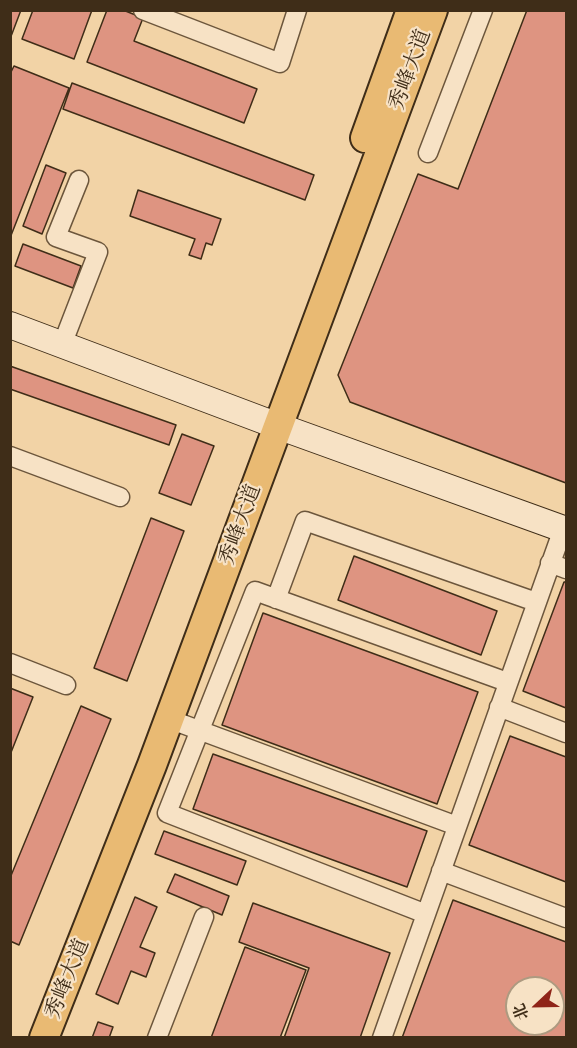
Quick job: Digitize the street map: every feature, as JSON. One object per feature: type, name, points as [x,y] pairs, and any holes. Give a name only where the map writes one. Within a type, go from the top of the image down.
[{"type":"main road","name":"秀峰大道","points":[[45,1038],[169,719],[411,10]]},
{"type":"main road","name":"秀峰大道","points":[[26,1038],[433,10]]},
{"type":"street","points":[[152,12],[280,63],[297,10]]},
{"type":"street","points":[[428,153],[483,10]]},
{"type":"street","points":[[62,345],[98,252],[56,237],[79,180]]},
{"type":"street","points":[[10,325],[270,423],[565,530],[558,566],[536,602],[382,1038]]},
{"type":"street","points":[[10,456],[120,497]]},
{"type":"street","points":[[276,599],[305,521],[536,602]]},
{"type":"street","points":[[426,914],[167,813],[255,591],[507,682]]},
{"type":"street","points":[[10,663],[66,685]]},
{"type":"street","points":[[499,707],[567,733]]},
{"type":"street","points":[[169,719],[457,826]]},
{"type":"street","points":[[441,871],[567,918]]},
{"type":"street","points":[[157,1038],[204,917]]},
{"type":"building","points":[[10,10],[21,10],[10,39]]},
{"type":"building","points":[[33,10],[92,10],[74,59],[22,39]]},
{"type":"building","points":[[107,10],[123,10],[143,18],[134,41],[257,89],[244,123],[87,62]]},
{"type":"building","points":[[527,10],[566,10],[566,483],[350,402],[338,375],[418,174],[458,189]]},
{"type":"building","points":[[14,66],[69,88],[10,238],[10,74]]},
{"type":"building","points":[[72,83],[314,175],[305,200],[63,109]]},
{"type":"building","points":[[46,165],[66,173],[42,234],[23,226]]},
{"type":"building","points":[[138,190],[221,219],[212,245],[206,243],[201,259],[189,255],[195,239],[130,216]]},
{"type":"building","points":[[23,244],[81,266],[73,288],[15,266]]},
{"type":"building","points":[[10,366],[176,425],[169,445],[10,389]]},
{"type":"building","points":[[182,434],[214,446],[191,505],[159,493]]},
{"type":"building","points":[[151,518],[184,531],[127,681],[94,668]]},
{"type":"building","points":[[354,556],[497,611],[481,655],[338,600]]},
{"type":"building","points":[[564,582],[566,582],[566,708],[523,691]]},
{"type":"building","points":[[263,613],[478,692],[437,804],[222,725]]},
{"type":"building","points":[[10,688],[33,697],[10,755]]},
{"type":"building","points":[[81,706],[111,719],[19,945],[10,941],[10,878]]},
{"type":"building","points":[[510,736],[566,757],[566,882],[469,845]]},
{"type":"building","points":[[213,754],[427,831],[407,887],[193,809]]},
{"type":"building","points":[[164,831],[246,861],[237,885],[155,854]]},
{"type":"building","points":[[175,874],[229,896],[222,915],[167,892]]},
{"type":"building","points":[[135,897],[157,907],[140,947],[155,953],[146,977],[131,971],[118,1004],[96,994]]},
{"type":"building","points":[[453,900],[566,942],[566,1038],[402,1038]]},
{"type":"building","points":[[253,903],[390,953],[360,1038],[284,1038],[309,968],[239,942]]},
{"type":"building","points":[[245,947],[306,970],[280,1038],[211,1038]]},
{"type":"building","points":[[98,1022],[113,1027],[109,1038],[92,1038]]}]
